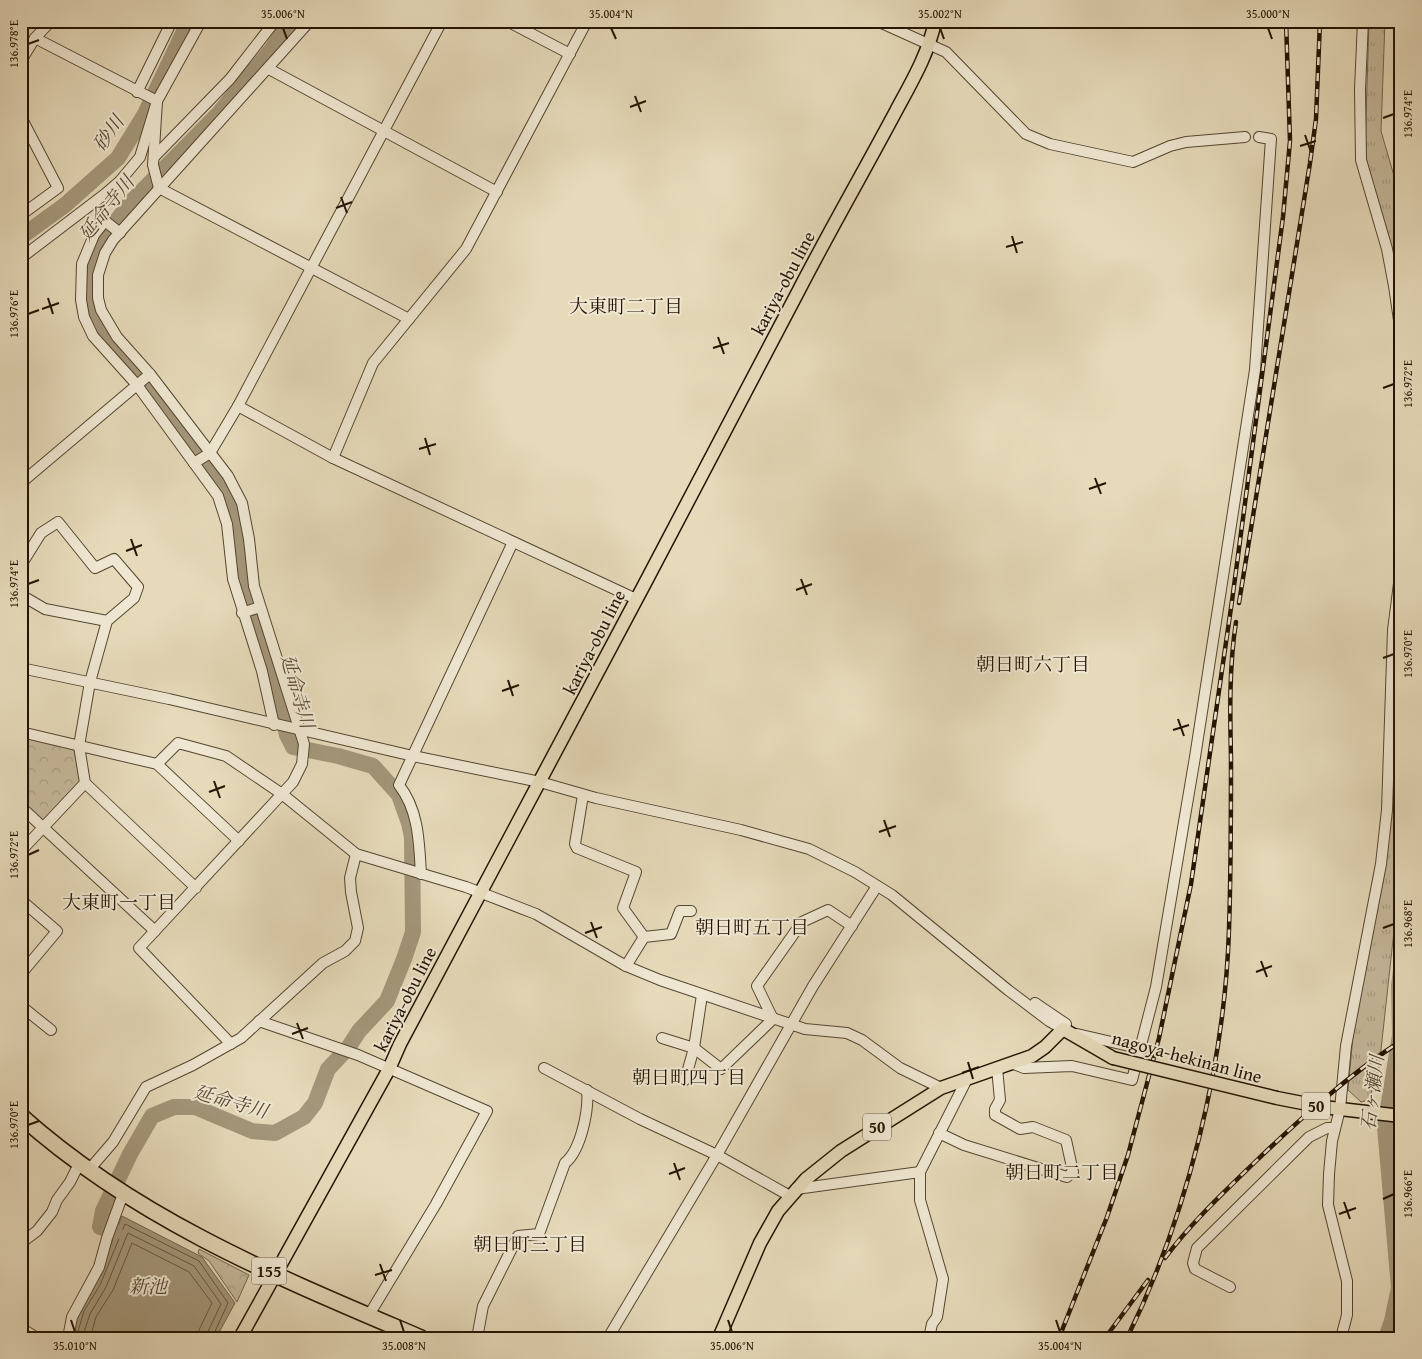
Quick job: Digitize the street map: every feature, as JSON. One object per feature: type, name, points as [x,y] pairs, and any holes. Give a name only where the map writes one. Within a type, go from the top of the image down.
[{"type":"highway","name":"155","points":[[21,1116],[106,1184],[199,1238],[418,1337]]},
{"type":"main road","name":"kariya-obu line","points":[[277,1274],[389,1069],[400,1044],[754,379],[806,275],[880,141],[930,43],[936,21]]},
{"type":"main road","name":"nagoya-hekinan line","points":[[1063,1029],[1088,1046],[1113,1058],[1277,1098],[1340,1109],[1401,1116]]},
{"type":"main road","name":"50","points":[[719,1338],[760,1243],[778,1211],[793,1192],[841,1151],[941,1088],[1032,1056],[1063,1029]]},
{"type":"main road","points":[[243,1337],[277,1274]]},
{"type":"street","points":[[21,61],[34,38],[50,21]]},
{"type":"street","points":[[137,92],[172,21]]},
{"type":"street","points":[[21,258],[120,181],[140,157],[157,101],[201,21]]},
{"type":"street","points":[[154,161],[230,80],[275,21]]},
{"type":"street","points":[[231,1044],[139,948],[293,782],[302,764],[304,744],[254,586],[249,539],[242,503],[228,476],[150,374],[108,325],[97,298],[97,286],[101,262],[120,232],[269,69],[310,21]]},
{"type":"street","points":[[194,463],[209,453],[238,406],[442,21]]},
{"type":"street","points":[[507,21],[570,54]]},
{"type":"street","points":[[333,458],[373,363],[466,249],[587,21]]},
{"type":"street","points":[[877,21],[930,43],[946,52],[1026,134],[1050,144],[1133,162],[1170,146],[1186,142],[1245,137]]},
{"type":"street","points":[[1363,21],[1360,89],[1361,160],[1386,249],[1401,334]]},
{"type":"street","points":[[34,38],[157,101]]},
{"type":"street","points":[[269,69],[497,192]]},
{"type":"street","points":[[157,101],[154,161],[159,188]]},
{"type":"street","points":[[21,117],[58,188],[21,215]]},
{"type":"street","points":[[1011,1063],[1024,1068],[1072,1066],[1132,1080],[1142,1049],[1156,987],[1195,757],[1254,370],[1271,139],[1259,137]]},
{"type":"street","points":[[159,188],[408,319]]},
{"type":"street","points":[[120,232],[105,221],[94,235],[82,264],[81,300],[84,317],[93,336],[137,385],[218,496],[227,524],[233,579],[242,613],[262,671],[274,725]]},
{"type":"street","points":[[81,300],[97,298]]},
{"type":"street","points":[[21,483],[150,374]]},
{"type":"street","points":[[238,406],[333,458],[636,598]]},
{"type":"street","points":[[21,564],[41,534],[58,522],[95,568],[114,559],[138,587],[134,598],[107,621],[90,682],[79,746],[85,783],[196,888]]},
{"type":"street","points":[[421,874],[419,838],[413,807],[399,785],[513,542]]},
{"type":"street","points":[[1341,1338],[1347,1315],[1347,1281],[1328,1205],[1332,1141],[1340,1109],[1346,1046],[1381,864],[1387,810],[1393,630],[1401,568]]},
{"type":"street","points":[[21,595],[46,609],[107,621]]},
{"type":"street","points":[[242,613],[260,607]]},
{"type":"street","points":[[21,668],[413,756],[540,782],[583,795],[741,830],[808,849],[892,895],[1008,990],[1049,1021],[1063,1029]]},
{"type":"street","points":[[22,735],[157,764],[239,841]]},
{"type":"street","points":[[157,764],[178,743],[226,756],[282,794],[356,854],[481,892],[536,914],[626,966],[702,995],[805,1029],[847,1033],[862,1040],[900,1068],[941,1088]]},
{"type":"street","points":[[21,851],[85,783]]},
{"type":"street","points":[[583,795],[575,844],[577,848],[636,872],[623,908],[644,937]]},
{"type":"street","points":[[21,807],[155,930]]},
{"type":"street","points":[[21,1243],[37,1231],[52,1212],[62,1190],[113,1142],[146,1087],[231,1044],[322,963],[345,951],[355,940],[358,928],[350,878],[356,854]]},
{"type":"street","points":[[608,1338],[717,1155],[813,986],[877,886]]},
{"type":"street","points":[[21,900],[57,931],[21,974]]},
{"type":"street","points":[[773,1019],[757,986],[802,922],[828,910],[852,926]]},
{"type":"street","points":[[644,937],[671,934],[680,911],[691,911]]},
{"type":"street","points":[[626,966],[644,937]]},
{"type":"street","points":[[1008,990],[1027,998],[1078,1034],[1142,1049]]},
{"type":"street","points":[[685,1080],[694,1048],[702,995]]},
{"type":"street","points":[[21,1006],[51,1030]]},
{"type":"street","points":[[662,1038],[694,1048],[721,1069],[773,1019]]},
{"type":"street","points":[[259,1021],[333,1045],[487,1111],[436,1204],[369,1316]]},
{"type":"street","points":[[544,1068],[640,1119],[793,1192],[920,1172]]},
{"type":"street","points":[[939,1133],[964,1145],[1067,1177],[1072,1174],[1066,1140],[1033,1127],[1020,1129],[995,1115],[995,1109],[1000,1100],[997,1068]]},
{"type":"street","points":[[929,1338],[932,1324],[937,1317],[943,1279],[920,1200],[920,1172],[968,1077]]},
{"type":"street","points":[[477,1338],[483,1306],[518,1236],[539,1234],[565,1163],[574,1156],[589,1105],[587,1090]]},
{"type":"street","points":[[1230,1287],[1195,1269],[1193,1263],[1197,1248],[1309,1137],[1327,1128],[1336,1128]]},
{"type":"street","points":[[68,1338],[72,1316],[99,1267],[110,1227],[123,1194]]},
{"type":"street","points":[[21,1328],[37,1338]]},
{"type":"green space","points":[[1369,21],[1385,21],[1381,131],[1401,200],[1401,300],[1399,284],[1369,173],[1365,151]]},
{"type":"green space","points":[[1401,607],[1401,867],[1379,1068],[1369,1100],[1361,1102],[1348,1090],[1354,1025],[1384,869],[1393,801]]},
{"type":"green space","points":[[26,736],[77,749],[77,766],[82,781],[43,822],[21,800],[21,758]]},
{"type":"green space","points":[[199,1249],[249,1275],[237,1302],[209,1261],[198,1253]]},
{"type":"water","name":"新池","points":[[122,1216],[202,1257],[235,1303],[216,1338],[71,1338],[79,1309],[96,1283]]},
{"type":"waterway","name":"砂川","points":[[21,237],[65,205],[118,158],[145,114],[189,21]]},
{"type":"waterway","name":"延命寺川","points":[[115,1232],[100,1227],[103,1211],[130,1154],[152,1116],[174,1107],[195,1107],[252,1131],[275,1133],[304,1117],[315,1103],[328,1069],[387,1001],[413,932],[412,837],[399,795],[373,766],[338,756],[293,747],[287,735],[271,665],[245,596],[238,531],[226,492],[159,398],[105,335],[96,321],[88,289],[88,272],[94,250],[132,201],[219,113],[271,50],[291,21]]},
{"type":"waterway","name":"石ヶ瀬川","points":[[1386,1338],[1392,1321],[1399,1288],[1385,1127],[1400,1035],[1399,986],[1401,970]]},
{"type":"railway","points":[[1059,1338],[1107,1217],[1128,1155],[1159,1038],[1191,884],[1232,601],[1283,217],[1290,141],[1286,21]]},
{"type":"railway","points":[[1239,603],[1310,163],[1316,119],[1320,21]]},
{"type":"railway","points":[[1127,1338],[1168,1242],[1185,1191],[1211,1085],[1220,1032],[1229,929],[1231,822],[1230,690],[1236,622]]},
{"type":"railway","points":[[1165,1258],[1208,1209],[1289,1130],[1343,1083],[1401,1041]]},
{"type":"railway","points":[[1105,1338],[1148,1280]]},
{"type":"district","name":"大東町二丁目","points":[[626,306]]},
{"type":"district","name":"朝日町六丁目","points":[[1033,664]]},
{"type":"district","name":"大東町一丁目","points":[[119,902]]},
{"type":"district","name":"朝日町五丁目","points":[[752,927]]},
{"type":"district","name":"朝日町四丁目","points":[[689,1077]]},
{"type":"district","name":"朝日町二丁目","points":[[1062,1172]]},
{"type":"district","name":"朝日町三丁目","points":[[530,1244]]}]
